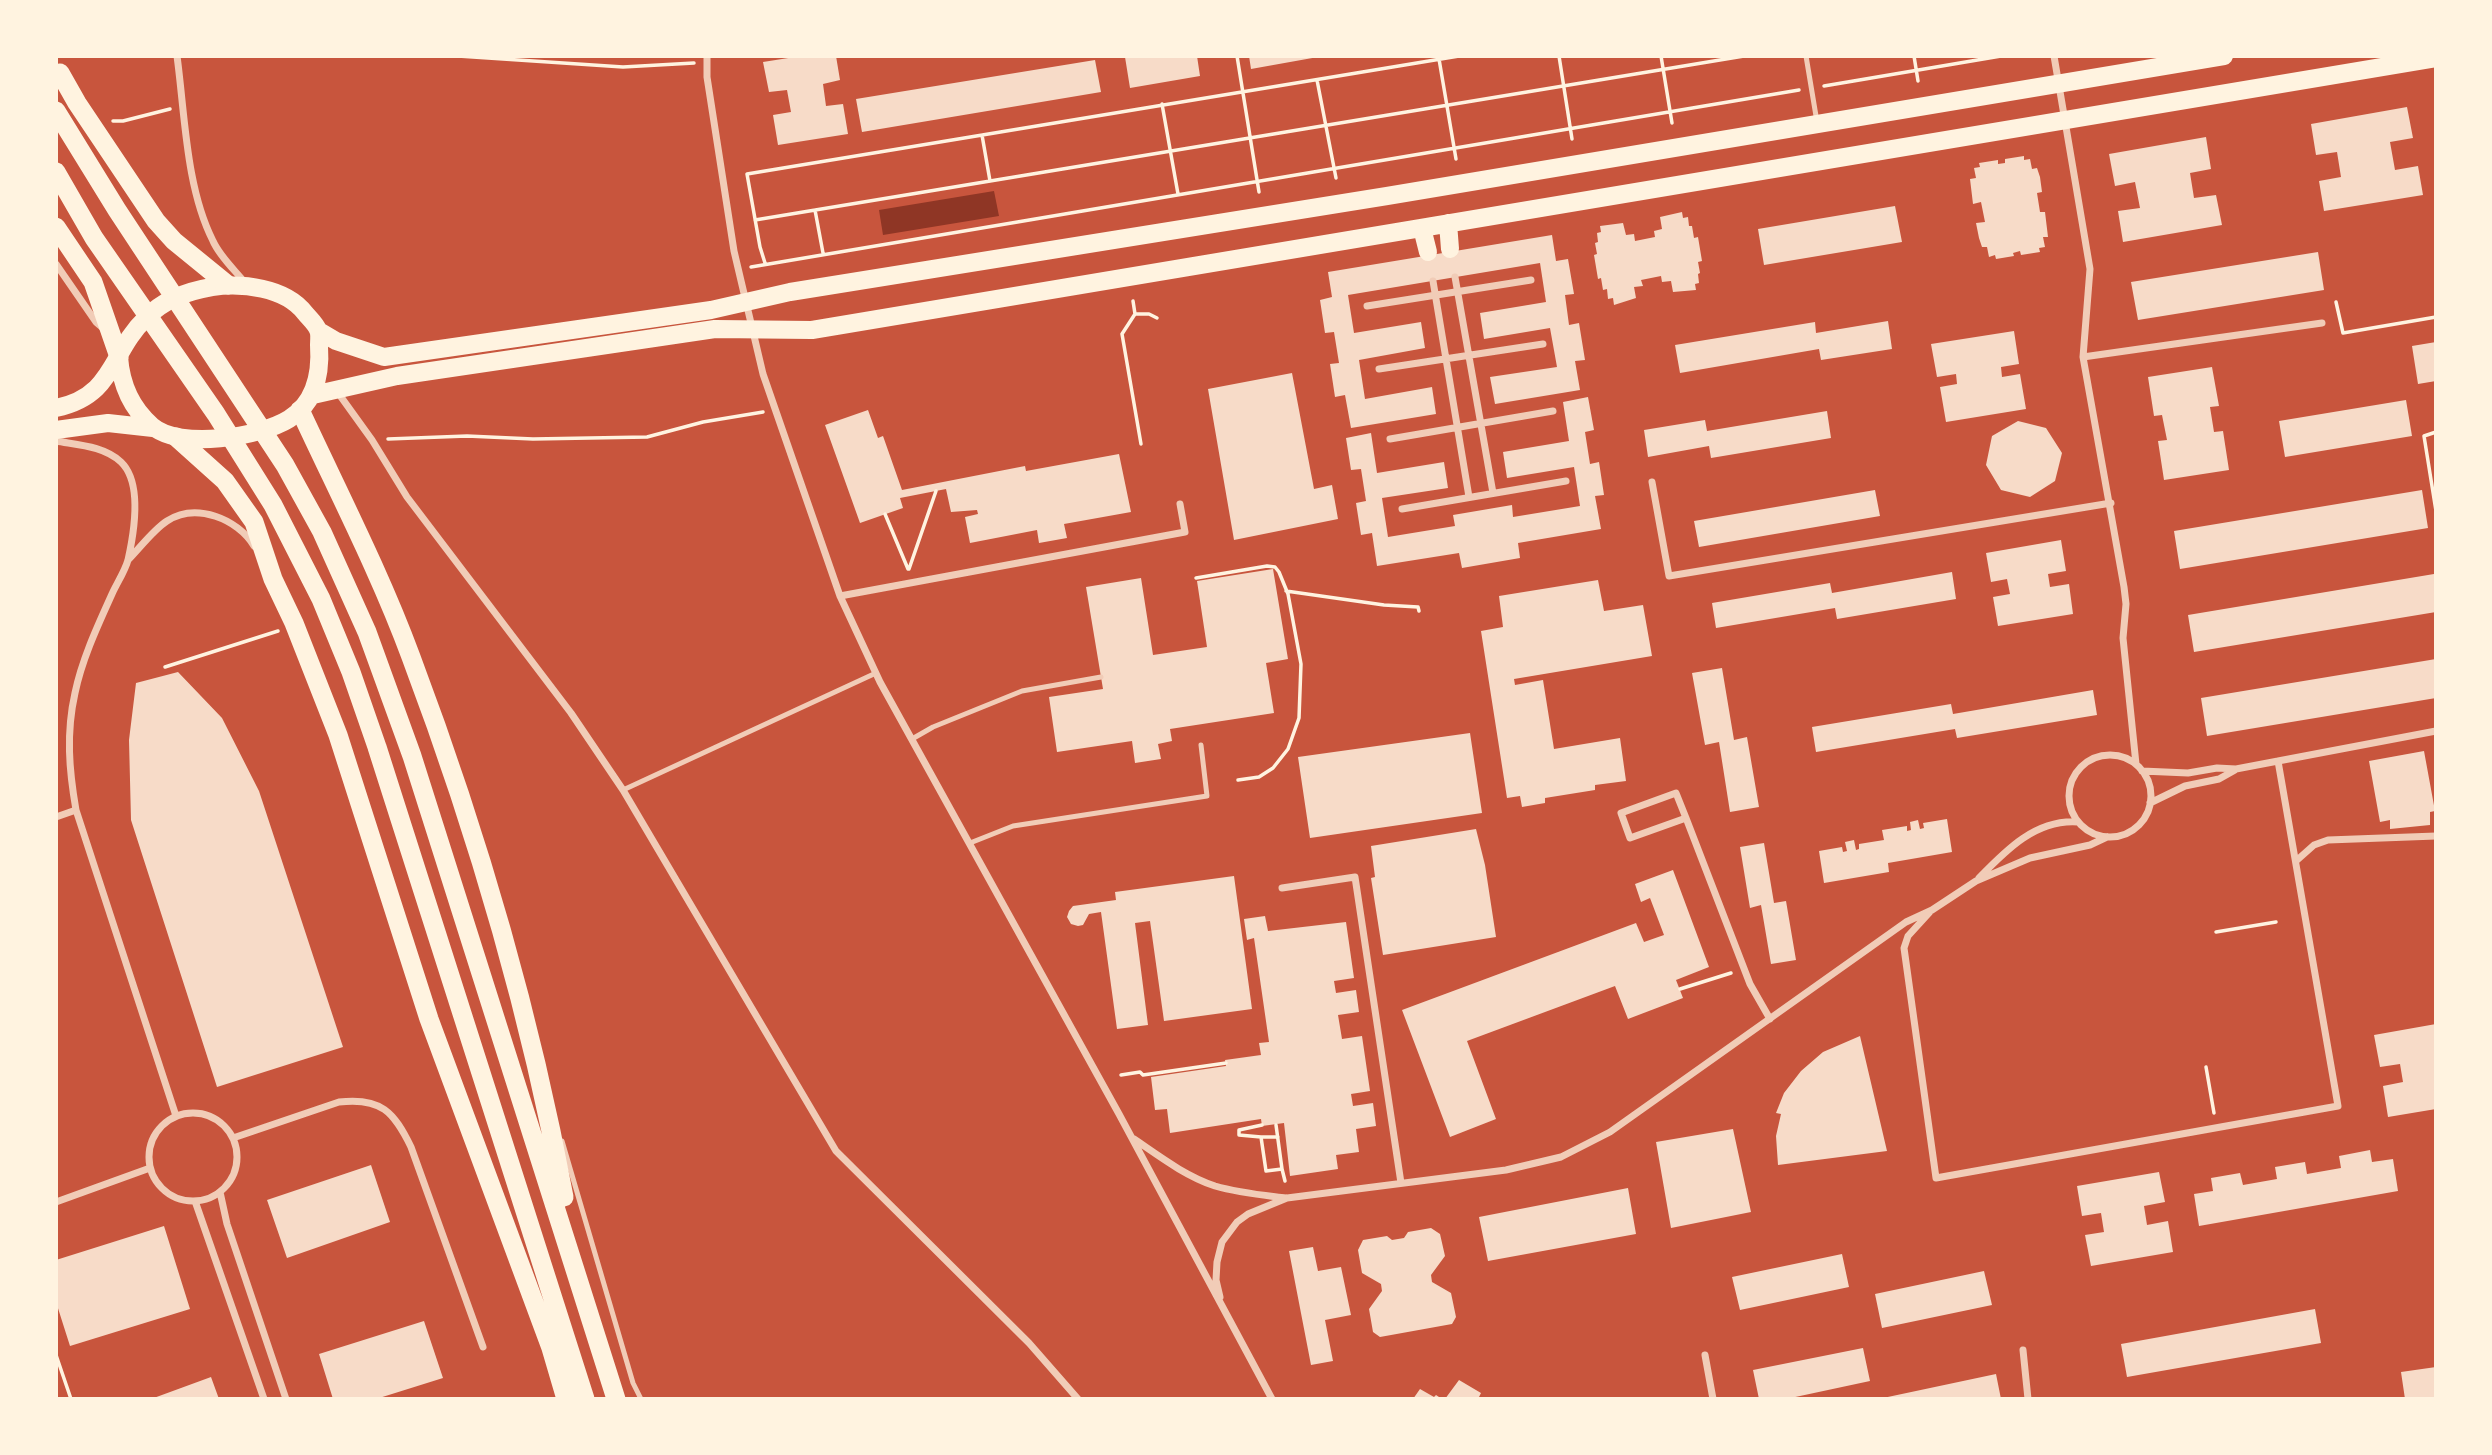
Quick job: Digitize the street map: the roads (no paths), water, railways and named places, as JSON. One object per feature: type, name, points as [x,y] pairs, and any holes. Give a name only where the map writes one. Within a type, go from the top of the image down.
[{"type":"highway","points":[[60,73],[156,221],[174,241],[228,285]]},
{"type":"highway","points":[[56,111],[117,210],[285,465],[322,532],[367,632],[412,756],[616,1399]]},
{"type":"highway","points":[[56,173],[94,238],[216,414],[266,493],[321,599],[373,734],[585,1399]]},
{"type":"highway","points":[[56,227],[93,282],[119,357]]},
{"type":"highway","points":[[294,415],[384,590],[411,656],[490,890],[523,1006],[551,1130],[578,1278]]},
{"type":"highway","points":[[176,436],[225,481],[254,522],[274,579],[338,735],[429,1019],[551,1348],[566,1399]]},
{"type":"highway","points":[[493,1188],[544,1267]]},
{"type":"main road","points":[[56,408],[90,395],[107,377],[144,319],[161,305],[200,289],[228,285],[281,295],[302,308],[319,331],[335,341],[384,358],[711,310],[790,292],[1387,196],[2224,56]]},
{"type":"main road","points":[[313,395],[397,376],[715,329],[811,330],[2436,58]]},
{"type":"main road","points":[[1448,223],[1451,250]]},
{"type":"main road","points":[[1422,228],[1428,254]]},
{"type":"main road","points":[[56,430],[107,423],[153,428],[176,436],[210,439],[246,436],[294,415],[313,395],[321,363],[319,331]]},
{"type":"main road","points":[[119,357],[121,379],[130,401],[153,428]]},
{"type":"street","points":[[177,56],[192,174],[202,217],[214,244],[249,287]]},
{"type":"street","points":[[2054,56],[2090,269],[2083,358],[2111,503],[2126,604],[2123,638],[2139,767],[2150,786],[2150,803],[2141,822],[2132,831],[2107,837],[2093,834],[2078,822],[2068,793],[2071,782],[2078,768],[2098,756],[2124,757],[2139,767],[2188,774],[2217,768],[2236,769],[2436,731]]},
{"type":"street","points":[[708,59],[707,77],[734,251],[762,374],[840,596],[876,673],[1272,1399]]},
{"type":"street","points":[[56,264],[96,322],[112,334]]},
{"type":"street","points":[[1455,277],[1493,493]]},
{"type":"street","points":[[1367,306],[1531,280]]},
{"type":"street","points":[[1433,281],[1469,497]]},
{"type":"street","points":[[2083,358],[2322,323]]},
{"type":"street","points":[[1378,369],[1543,344]]},
{"type":"street","points":[[335,390],[372,440],[407,497],[571,713],[623,790],[836,1151],[1029,1343],[1078,1399]]},
{"type":"street","points":[[1390,439],[1553,411]]},
{"type":"street","points":[[56,441],[106,452],[122,463],[131,478],[136,505],[128,561],[91,644],[75,692],[68,729],[69,766],[76,810],[176,1116]]},
{"type":"street","points":[[1402,509],[1566,481]]},
{"type":"street","points":[[1652,482],[1669,576],[2111,503]]},
{"type":"street","points":[[840,596],[1185,532],[1180,504]]},
{"type":"street","points":[[128,561],[168,520],[191,513],[211,514],[230,521],[249,537],[274,579]]},
{"type":"street","points":[[1932,910],[1908,936],[1904,948],[1936,1178],[2338,1106],[2278,761]]},
{"type":"street","points":[[2150,803],[2185,786],[2219,779],[2236,769]]},
{"type":"street","points":[[1686,818],[1630,838],[1621,813],[1676,793],[1686,818],[1750,984],[1770,1019]]},
{"type":"street","points":[[56,817],[76,810]]},
{"type":"street","points":[[1976,881],[2005,851],[2047,824],[2078,822]]},
{"type":"street","points":[[2296,860],[2314,845],[2328,841],[2436,836]]},
{"type":"street","points":[[1132,1138],[1188,1174],[1213,1185],[1246,1193],[1287,1198],[1506,1170],[1561,1157],[1610,1132],[1906,922],[1932,910],[1976,881],[2030,858],[2090,845],[2107,837]]},
{"type":"street","points":[[1282,888],[1355,877],[1401,1183]]},
{"type":"street","points":[[233,1138],[339,1102],[357,1100],[379,1106],[398,1121],[411,1147],[483,1347]]},
{"type":"street","points":[[202,1113],[215,1118],[226,1127],[233,1138],[237,1152],[236,1167],[230,1181],[220,1192],[208,1198],[195,1201],[180,1199],[157,1182],[150,1168],[151,1143],[165,1122],[176,1116],[202,1113]]},
{"type":"street","points":[[56,1202],[150,1168]]},
{"type":"street","points":[[220,1192],[227,1224],[286,1399]]},
{"type":"street","points":[[1222,1307],[1216,1280],[1222,1242],[1237,1222],[1248,1214],[1287,1198]]},
{"type":"street","points":[[195,1201],[264,1399]]},
{"type":"street","points":[[2023,1350],[2028,1399]]},
{"type":"street","points":[[1705,1355],[1713,1399]]},
{"type":"lane","points":[[1806,56],[1818,124]]},
{"type":"lane","points":[[623,790],[876,673]]},
{"type":"lane","points":[[912,739],[933,727],[1023,691],[1101,677]]},
{"type":"lane","points":[[970,843],[1013,826],[1208,796],[1201,745]]},
{"type":"lane","points":[[523,1006],[633,1383],[641,1399]]}]
